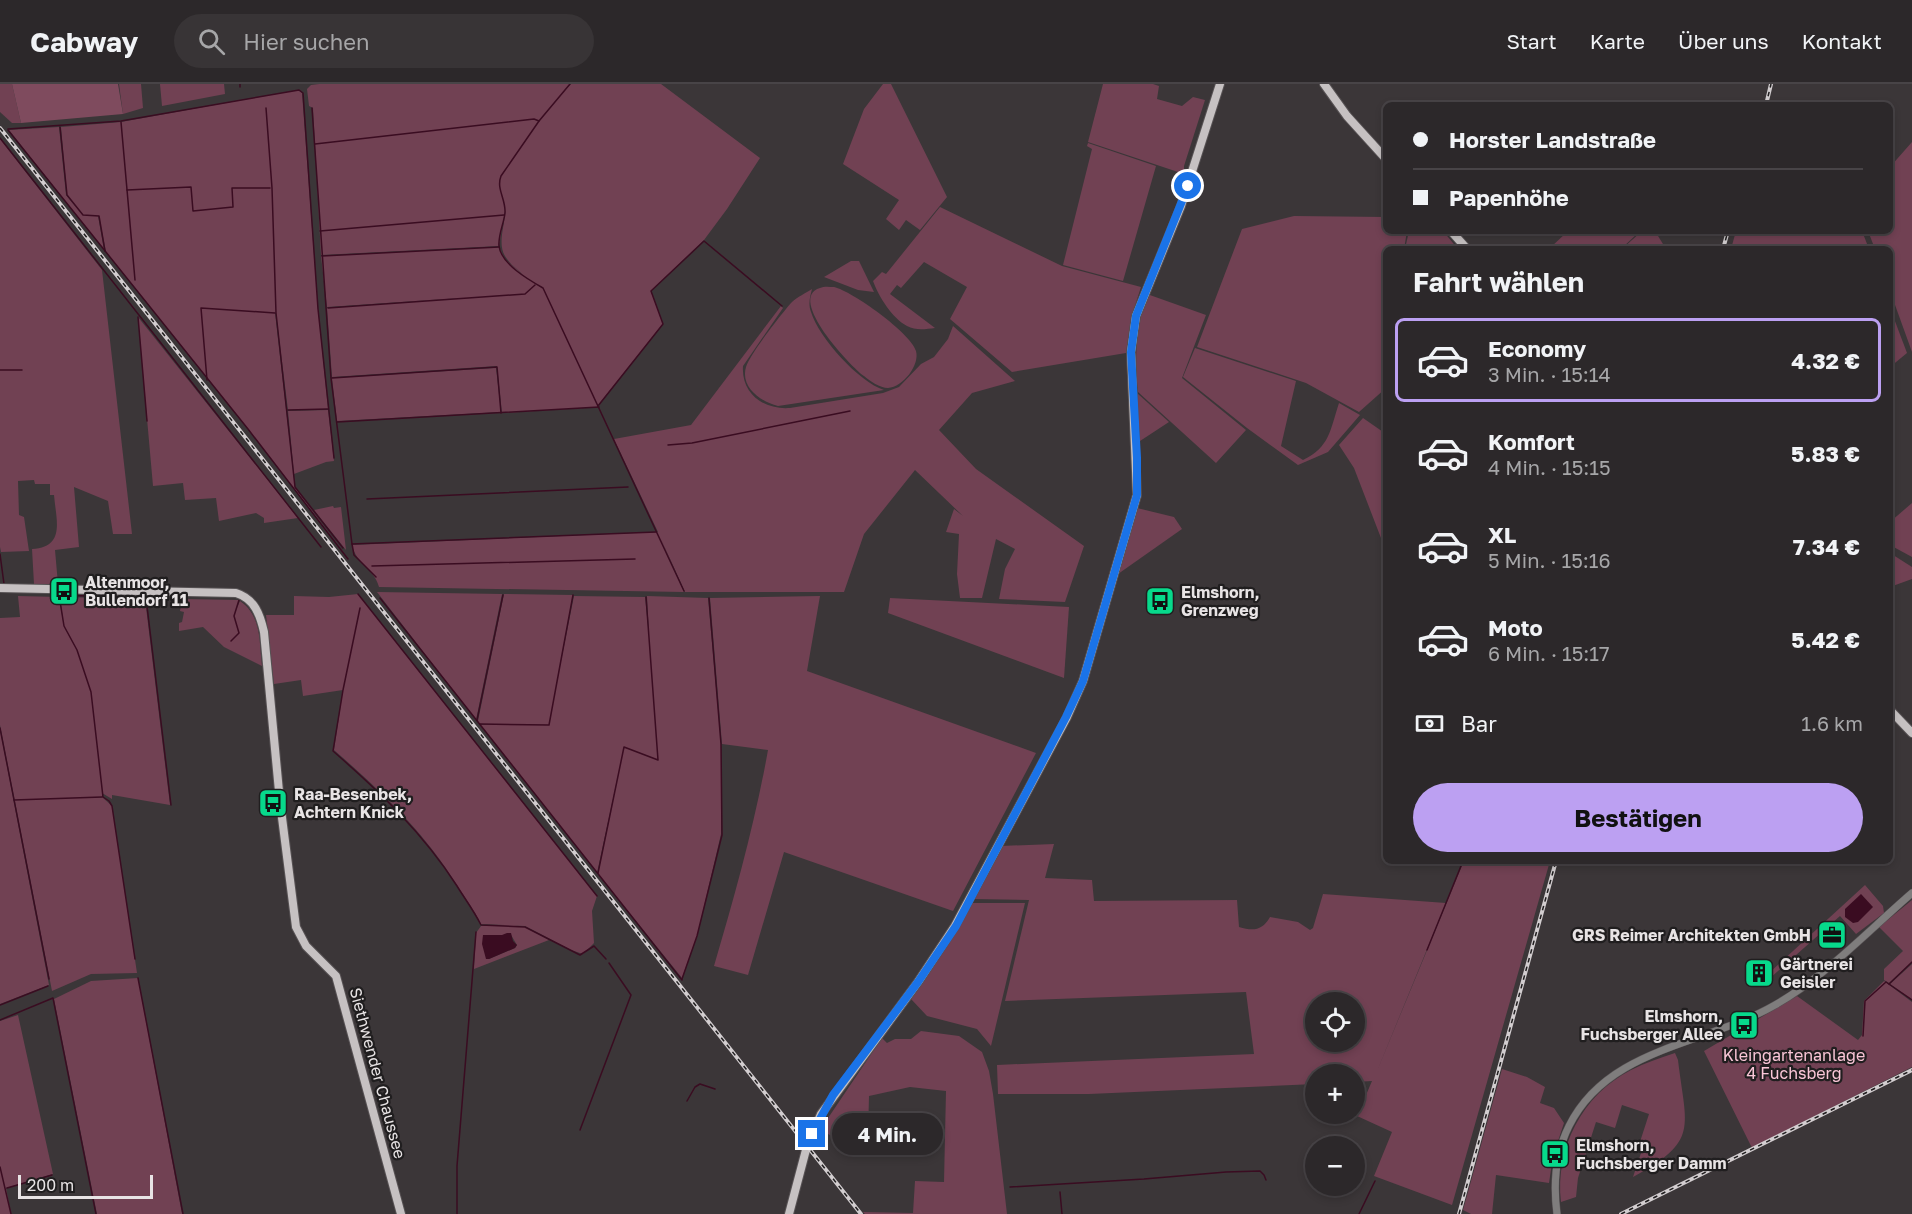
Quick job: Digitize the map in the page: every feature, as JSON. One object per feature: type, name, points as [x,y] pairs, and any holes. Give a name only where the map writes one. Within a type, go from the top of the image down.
[{"type":"main road","points":[[789,1214],[806,1149],[821,1114],[956,926],[1073,704],[1094,645],[1113,575],[1133,516],[1138,484],[1131,352],[1136,316],[1181,206],[1220,84]]},
{"type":"main road","points":[[1324,84],[1347,116],[1383,156]]},
{"type":"main road","points":[[1454,234],[1464,246]]},
{"type":"main road","name":"Siethwender Chaussee","points":[[0,588],[228,593],[244,596],[258,611],[264,632],[280,802],[296,927],[306,946],[336,976],[401,1214]]},
{"type":"main road","points":[[1893,713],[1912,733]]},
{"type":"street","points":[[1557,1211],[1554,1174],[1560,1148],[1578,1109],[1597,1087],[1614,1073],[1636,1061],[1775,1005],[1816,978],[1912,893]]},
{"type":"green space","points":[[0,84],[12,84],[21,123],[12,123],[0,112]]},
{"type":"green space","points":[[119,84],[141,84],[143,108],[123,114]]},
{"type":"green space","points":[[160,84],[224,84],[225,94],[162,106]]},
{"type":"green space","points":[[570,84],[562,93],[571,84],[661,84],[760,158],[704,240],[651,291],[663,324],[598,405],[599,407],[502,413],[497,366],[332,377],[327,308],[461,298],[327,307],[321,256],[499,247],[505,259],[524,276],[503,253],[505,211],[499,246],[321,255],[313,108],[309,106],[307,89],[311,85]]},
{"type":"green space","points":[[883,84],[891,84],[947,197],[920,230],[906,220],[899,230],[886,219],[899,200],[843,164],[864,109]]},
{"type":"green space","points":[[1103,84],[1153,84],[1159,86],[1157,99],[1182,106],[1193,97],[1205,100],[1184,166],[1184,174],[1088,142]]},
{"type":"green space","points":[[298,90],[302,93],[328,409],[288,410],[275,313],[295,488],[350,561],[106,252],[98,216],[104,250],[9,130],[59,127],[66,195],[75,206],[67,195],[61,127],[121,122]]},
{"type":"green space","points":[[0,139],[102,270],[132,534],[113,534],[108,501],[74,487],[79,547],[55,550],[58,584],[34,584],[32,549],[50,543],[57,531],[54,495],[50,495],[50,484],[35,484],[34,480],[18,481],[19,515],[24,517],[29,551],[1,552],[0,547]]},
{"type":"green space","points":[[1912,142],[1912,352],[1893,299],[1893,246],[1874,246],[1869,234],[1893,234],[1893,164]]},
{"type":"green space","points":[[1088,143],[1156,166],[1123,281],[1063,265],[1092,149],[1087,146]]},
{"type":"green space","points":[[940,207],[1062,266],[1141,287],[1131,318],[1126,353],[1012,372],[950,319],[967,287],[924,262],[901,288],[897,285],[890,294],[935,328],[914,329],[901,322],[887,306],[873,281],[882,272],[886,274]]},
{"type":"green space","points":[[1294,216],[1383,217],[1383,234],[1406,234],[1404,246],[1383,246],[1383,391],[1359,412],[1306,383],[1197,347],[1242,229]]},
{"type":"green space","points":[[1408,234],[1446,234],[1456,246],[1406,246]]},
{"type":"green space","points":[[1565,234],[1637,234],[1624,246],[1552,246]]},
{"type":"green space","points":[[1639,234],[1657,234],[1664,246],[1625,246]]},
{"type":"green space","points":[[1735,234],[1863,234],[1868,246],[1732,246]]},
{"type":"green space","points":[[851,261],[859,261],[874,292],[858,290],[824,277]]},
{"type":"green space","points":[[822,287],[834,287],[854,296],[880,314],[912,343],[917,357],[913,369],[905,380],[894,387],[878,386],[857,370],[835,347],[816,318],[811,305],[812,294]]},
{"type":"green space","points":[[812,289],[810,309],[822,334],[852,369],[884,390],[778,406],[765,401],[749,387],[745,374],[753,353],[792,302]]},
{"type":"green space","points":[[1147,294],[1206,315],[1182,378],[1246,430],[1216,463],[1138,392],[1137,343],[1140,318]]},
{"type":"green space","points":[[781,306],[783,308],[743,366],[743,376],[750,392],[763,403],[771,406],[790,408],[883,393],[899,387],[921,364],[934,357],[948,339],[953,326],[1015,381],[972,393],[939,430],[976,469],[1084,546],[1065,602],[999,599],[1005,569],[1015,549],[996,539],[982,598],[960,598],[957,574],[959,534],[946,532],[954,509],[963,516],[915,470],[864,534],[844,592],[685,592],[661,539],[684,592],[379,587],[373,575],[357,557],[352,545],[658,532],[614,439],[691,425]]},
{"type":"green space","points":[[1893,316],[1907,353],[1893,365]]},
{"type":"green space","points":[[138,317],[298,518],[264,523],[264,518],[256,513],[219,521],[216,498],[185,500],[183,483],[153,486]]},
{"type":"green space","points":[[1195,348],[1296,381],[1281,446],[1303,460],[1319,449],[1328,437],[1339,403],[1360,415],[1328,452],[1298,465],[1183,377]]},
{"type":"green space","points":[[496,368],[501,412],[337,421],[332,378]]},
{"type":"green space","points":[[1137,393],[1169,422],[1140,441]]},
{"type":"green space","points":[[328,410],[334,461],[294,474],[288,411]]},
{"type":"green space","points":[[1363,418],[1383,432],[1383,543],[1354,468],[1339,445]]},
{"type":"green space","points":[[1912,503],[1912,557],[1893,547],[1893,519]]},
{"type":"green space","points":[[333,506],[334,508],[341,507],[346,550],[314,510]]},
{"type":"green space","points":[[1137,508],[1174,517],[1182,529],[1118,574]]},
{"type":"green space","points":[[1893,555],[1912,567],[1912,579],[1893,586]]},
{"type":"green space","points":[[377,592],[502,594],[476,720]]},
{"type":"green space","points":[[358,594],[597,896],[592,911],[594,943],[583,954],[525,926],[481,924],[444,866],[416,830],[385,797],[334,750],[343,690],[303,696],[301,680],[274,684],[266,615],[294,615],[294,596],[329,597]]},
{"type":"green space","points":[[504,594],[573,595],[558,676],[574,596],[645,597],[649,636],[647,596],[708,598],[721,744],[721,834],[697,936],[682,978],[598,874],[620,766],[597,873],[480,725],[490,724],[479,724]]},
{"type":"green space","points":[[18,596],[59,597],[64,627],[60,597],[145,599],[170,805],[112,795],[112,799],[102,793],[102,797],[112,806],[137,973],[91,974],[52,991],[0,725],[0,618],[20,617]]},
{"type":"green space","points":[[820,596],[807,671],[1036,753],[953,911],[784,852],[748,975],[714,966],[744,859],[768,750],[722,744],[710,598]]},
{"type":"green space","points":[[890,598],[1069,607],[1064,678],[888,613]]},
{"type":"green space","points":[[182,599],[239,600],[236,610],[240,601],[247,607],[256,622],[262,666],[224,647],[203,627],[179,631],[179,623],[182,622],[184,612],[180,611]]},
{"type":"green space","points":[[0,730],[49,985],[0,1004]]},
{"type":"green space","points":[[1054,844],[1045,878],[1092,880],[1094,901],[1237,900],[1239,927],[1249,929],[1257,929],[1264,925],[1270,917],[1298,922],[1310,930],[1313,928],[1323,894],[1446,903],[1375,1076],[1463,864],[1549,864],[1452,1205],[1374,1176],[1392,1132],[1365,1120],[1365,1097],[1372,1081],[1365,1081],[1365,1064],[1305,1064],[1305,1084],[1089,1094],[998,1094],[997,1065],[1254,1054],[1246,992],[1005,1001],[1029,900],[973,899],[1001,846]]},
{"type":"green space","points":[[1865,885],[1883,906],[1884,913],[1856,934],[1840,916],[1760,987],[1757,984]]},
{"type":"green space","points":[[1912,900],[1912,962],[1889,983],[1884,980],[1884,969],[1903,951],[1879,927]]},
{"type":"green space","points":[[971,903],[1025,903],[991,1046],[977,1029],[927,1016],[911,999],[955,932]]},
{"type":"green space","points":[[481,926],[525,927],[549,940],[474,969],[476,933]],"holes":[[[483,935],[511,935],[517,945],[515,948],[489,959]]]},
{"type":"green space","points":[[1912,964],[1912,1000],[1890,984]]},
{"type":"green space","points":[[138,978],[182,1214],[97,1214],[54,999],[91,981]]},
{"type":"green space","name":"Kleingartenanlage 4 Fuchsberg","points":[[1884,981],[1912,1002],[1912,1067],[1752,1148],[1704,1051],[1797,996],[1858,1040],[1862,1035],[1864,1001]]},
{"type":"green space","points":[[18,1015],[53,1174],[6,1188],[11,1214],[0,1214],[0,1021]]},
{"type":"green space","points":[[921,1031],[959,1036],[982,1052],[989,1071],[993,1094],[1007,1214],[865,1214],[863,1212],[913,1213],[915,1181],[944,1182],[946,1091],[910,1087],[869,1096],[868,1137],[834,1137],[820,1130],[882,1038],[887,1043],[895,1039],[911,1039]]},
{"type":"green space","points":[[1675,1053],[1678,1060],[1685,1117],[1684,1130],[1679,1142],[1669,1153],[1633,1177],[1642,1150],[1638,1148],[1649,1114],[1622,1105],[1615,1128],[1596,1122],[1578,1178],[1576,1197],[1561,1202],[1560,1182],[1568,1143],[1575,1125],[1586,1109],[1614,1081],[1631,1070]]},
{"type":"green space","points":[[1502,1069],[1527,1077],[1545,1087],[1540,1103],[1554,1108],[1564,1123],[1553,1156],[1549,1183],[1496,1175],[1492,1214],[1471,1214],[1463,1210]]},
{"type":"shaded area","points":[[12,84],[118,84],[123,114],[21,123]]},
{"type":"shaded area","points":[[1861,894],[1873,907],[1858,922],[1853,923],[1845,917],[1845,909]]},
{"type":"shaded area","points":[[511,933],[517,945],[515,948],[486,959],[482,944],[483,935]]},
{"type":"waterway","points":[[570,84],[539,121],[501,176],[500,185],[505,213],[499,246],[510,265],[543,288],[684,591]]},
{"type":"waterway","points":[[8,129],[121,121],[299,90],[303,93],[318,309],[334,458]]},
{"type":"waterway","points":[[266,108],[272,188],[276,313],[295,487],[343,548]]},
{"type":"waterway","points":[[312,108],[331,378],[352,544],[354,555],[376,577]]},
{"type":"waterway","points":[[315,144],[534,119],[539,121]]},
{"type":"waterway","points":[[121,122],[135,280]]},
{"type":"waterway","points":[[60,127],[67,195],[83,215],[99,216],[105,251]]},
{"type":"waterway","points":[[8,130],[248,429],[348,559]]},
{"type":"waterway","points":[[0,138],[321,547]]},
{"type":"waterway","points":[[127,190],[191,187],[193,211],[233,207],[232,188],[270,188]]},
{"type":"waterway","points":[[320,231],[504,215]]},
{"type":"waterway","points":[[598,406],[663,324],[651,291],[704,241],[782,306]]},
{"type":"waterway","points":[[322,256],[499,247]]},
{"type":"waterway","points":[[328,308],[525,294],[535,285]]},
{"type":"waterway","points":[[207,380],[201,308],[275,313]]},
{"type":"waterway","points":[[138,317],[147,421]]},
{"type":"waterway","points":[[332,378],[497,367],[501,413]]},
{"type":"waterway","points":[[0,370],[22,370]]},
{"type":"waterway","points":[[337,422],[599,407]]},
{"type":"waterway","points":[[288,410],[328,409]]},
{"type":"waterway","points":[[668,445],[692,443],[850,411]]},
{"type":"waterway","points":[[367,499],[628,487]]},
{"type":"waterway","points":[[352,544],[656,532]]},
{"type":"waterway","points":[[0,554],[4,584]]},
{"type":"waterway","points":[[372,566],[635,559]]},
{"type":"waterway","points":[[358,594],[597,896]]},
{"type":"waterway","points":[[135,959],[112,806],[103,797],[91,692],[77,650],[64,626],[59,595],[146,598],[171,805]]},
{"type":"waterway","points":[[477,720],[503,595]]},
{"type":"waterway","points":[[480,724],[549,725],[573,595]]},
{"type":"waterway","points":[[598,873],[624,747],[658,760],[646,597]]},
{"type":"waterway","points":[[380,598],[682,980]]},
{"type":"waterway","points":[[682,979],[697,936],[722,835],[721,744],[709,598]]},
{"type":"waterway","points":[[231,641],[239,633],[234,616],[239,600]]},
{"type":"waterway","points":[[360,608],[333,751],[384,798],[430,848],[481,925],[525,927],[580,955],[594,946],[606,959]]},
{"type":"waterway","points":[[0,728],[49,979]]},
{"type":"waterway","points":[[14,800],[102,797]]},
{"type":"waterway","points":[[1427,950],[1462,864]]},
{"type":"waterway","points":[[457,1214],[457,1166],[476,932]]},
{"type":"waterway","points":[[1889,984],[1912,962]]},
{"type":"waterway","points":[[580,1130],[631,995],[609,963]]},
{"type":"waterway","points":[[138,978],[183,1214]]},
{"type":"waterway","points":[[1863,1036],[1865,1001],[1886,982],[1912,1000]]},
{"type":"waterway","points":[[0,1005],[48,986]]},
{"type":"waterway","points":[[0,1020],[53,998],[96,1214]]},
{"type":"waterway","points":[[687,1101],[695,1087],[700,1084],[715,1089]]},
{"type":"waterway","points":[[0,1167],[11,1214]]},
{"type":"waterway","points":[[1010,1187],[1260,1171],[1266,1180]]},
{"type":"waterway","points":[[7,1188],[52,1175]]},
{"type":"waterway","points":[[1359,1214],[1375,1181]]},
{"type":"waterway","points":[[1060,1192],[1062,1214]]},
{"type":"railway","points":[[1767,102],[1771,84]]},
{"type":"railway","points":[[0,128],[861,1214]]},
{"type":"railway","points":[[1724,246],[1727,234]]},
{"type":"railway","points":[[1459,1214],[1555,864]]},
{"type":"railway","points":[[1621,1214],[1912,1070]]},
{"type":"place","name":"Altenmoor, Bullendorf 11","points":[[64,591]]},
{"type":"place","name":"Elmshorn, Grenzweg","points":[[1160,601]]},
{"type":"place","name":"Raa-Besenbek, Achtern Knick","points":[[273,803]]},
{"type":"place","name":"GRS Reimer Architekten GmbH","points":[[1832,935]]},
{"type":"place","name":"Gärtnerei Geisler","points":[[1759,973]]},
{"type":"place","name":"Elmshorn, Fuchsberger Allee","points":[[1744,1025]]},
{"type":"place","name":"Elmshorn, Fuchsberger Damm","points":[[1555,1154]]},
{"type":"route","points":[[812,1134],[833,1095],[918,982],[956,926],[1083,681],[1113,575],[1133,516],[1137,495],[1131,352],[1136,316],[1188,186]]}]
